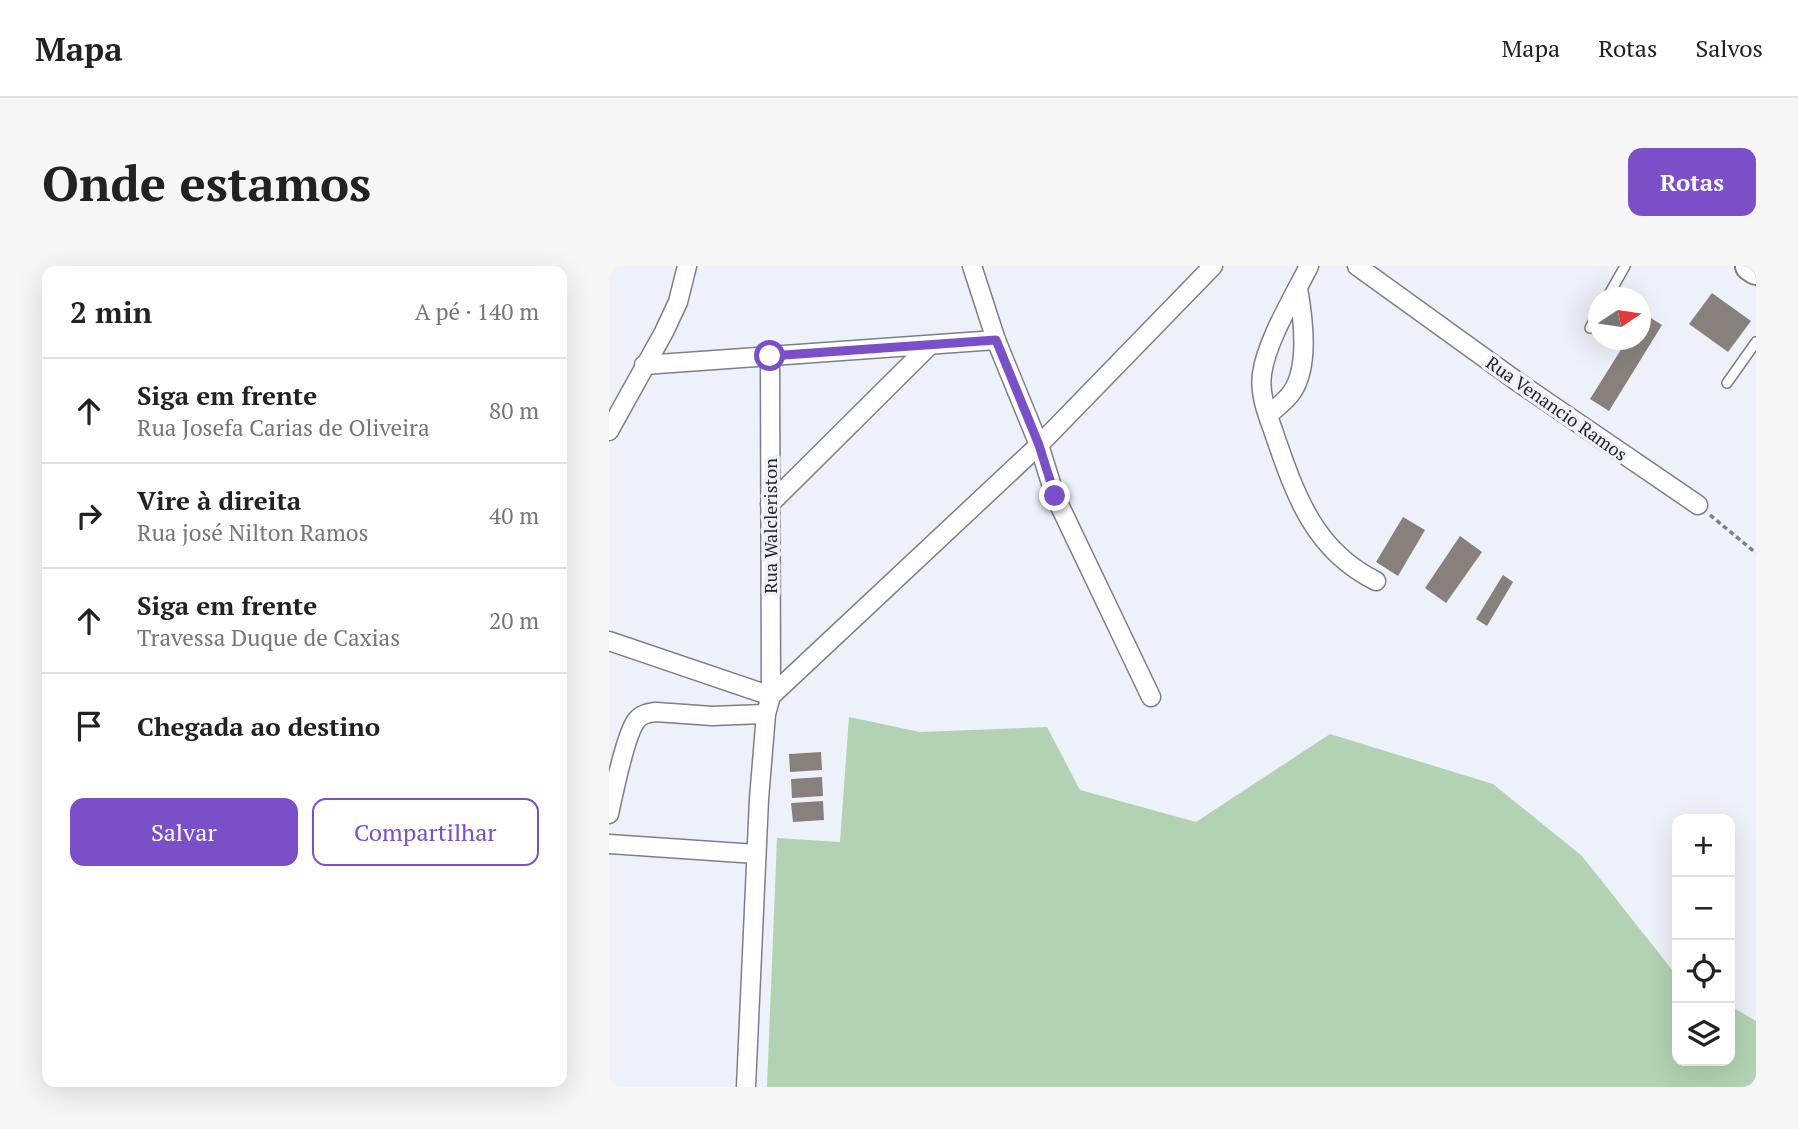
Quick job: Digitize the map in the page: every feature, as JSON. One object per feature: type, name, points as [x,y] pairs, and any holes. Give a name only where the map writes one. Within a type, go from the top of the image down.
[{"type":"main road","points":[[1750,266],[1756,270]]},
{"type":"street","points":[[609,431],[664,332],[678,302],[687,266]]},
{"type":"street","points":[[972,266],[996,340],[1039,445],[1055,496],[1151,697]]},
{"type":"street","points":[[609,641],[771,696],[1039,445],[1213,266]]},
{"type":"street","points":[[1309,266],[1266,356],[1262,374],[1262,397],[1290,480],[1310,522],[1333,552],[1355,570],[1376,580]]},
{"type":"street","name":"Rua Venancio Ramos","points":[[1357,266],[1518,382],[1698,505]]},
{"type":"street","points":[[1268,415],[1294,389],[1300,370],[1303,317],[1298,288]]},
{"type":"street","points":[[644,365],[996,340]]},
{"type":"street","points":[[770,505],[930,345]]},
{"type":"street","name":"Rua Walcleriston","points":[[746,1087],[756,854],[766,714],[771,696],[770,356]]},
{"type":"street","points":[[609,814],[634,722],[644,714],[766,714]]},
{"type":"street","points":[[609,844],[756,854]]},
{"type":"lane","points":[[1613,287],[1625,266]]},
{"type":"lane","points":[[1727,383],[1756,342]]},
{"type":"path","points":[[1698,505],[1756,553]]},
{"type":"green space","points":[[849,717],[920,732],[1047,727],[1080,790],[1196,822],[1330,734],[1493,784],[1582,856],[1672,970],[1672,1066],[1735,1066],[1735,1009],[1756,1021],[1756,1087],[767,1087],[777,838],[840,842]]},
{"type":"building","points":[[1712,293],[1751,321],[1728,352],[1689,324]]},
{"type":"building","points":[[1651,318],[1662,325],[1651,343]]},
{"type":"building","points":[[1621,350],[1647,350],[1609,411],[1590,399]]},
{"type":"building","points":[[1403,517],[1425,530],[1398,576],[1376,562]]},
{"type":"building","points":[[1460,536],[1482,552],[1446,603],[1425,588]]},
{"type":"building","points":[[1503,575],[1513,582],[1487,626],[1476,619]]},
{"type":"building","points":[[821,752],[822,770],[790,772],[789,754]]},
{"type":"building","points":[[822,777],[823,796],[792,798],[791,779]]},
{"type":"building","points":[[823,801],[824,820],[793,822],[791,803]]},
{"type":"route","points":[[770,356],[996,340],[1039,445],[1055,496]]}]
